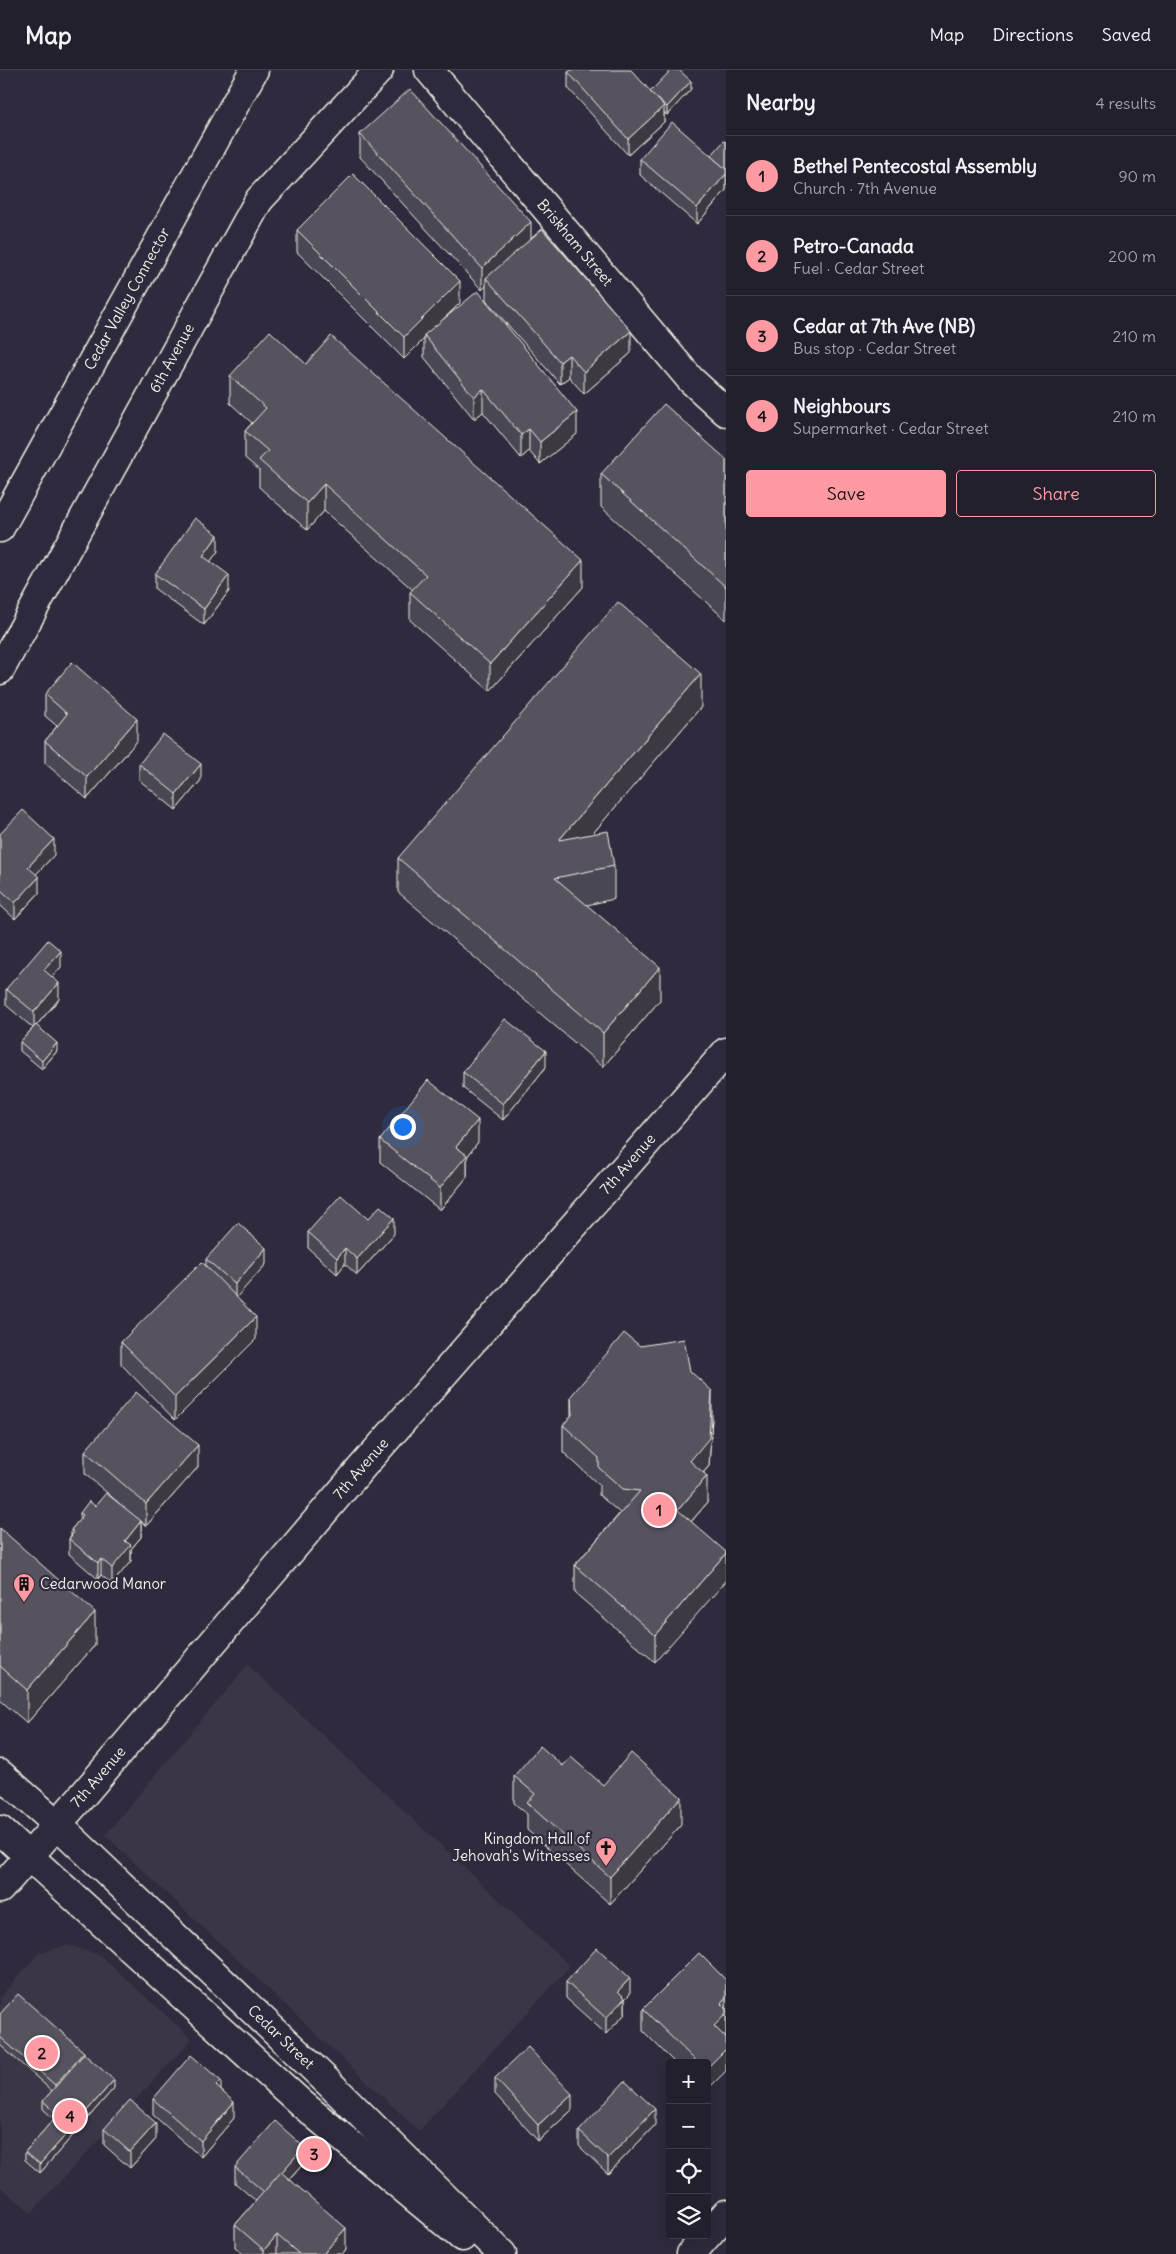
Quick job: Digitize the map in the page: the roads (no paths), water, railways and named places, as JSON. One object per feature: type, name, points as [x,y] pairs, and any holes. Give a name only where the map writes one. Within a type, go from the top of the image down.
[{"type":"street","name":"Cedar Valley Connector","points":[[0,528],[254,70]]},
{"type":"street","name":"6th Avenue","points":[[0,670],[259,200],[379,70]]},
{"type":"street","name":"Briskham Street","points":[[429,70],[690,380],[726,412]]},
{"type":"street","name":"7th Avenue","points":[[0,1889],[363,1466],[726,1052]]},
{"type":"street","points":[[0,1774],[57,1824]]},
{"type":"street","name":"Cedar Street","points":[[57,1824],[330,2084],[502,2254]]},
{"type":"street","points":[[0,1830],[302,2104],[482,2254]]},
{"type":"street","points":[[691,2254],[726,2214]]},
{"type":"place","name":"Bethel Pentecostal Assembly","points":[[659,1510]]},
{"type":"place","name":"Cedarwood Manor","points":[[24,1603]]},
{"type":"place","name":"Kingdom Hall of Jehovah's Witnesses","points":[[606,1867]]},
{"type":"place","name":"Petro-Canada","points":[[42,2053]]},
{"type":"place","name":"Neighbours","points":[[70,2116]]},
{"type":"place","name":"Cedar at 7th Ave (NB)","points":[[314,2154]]}]
